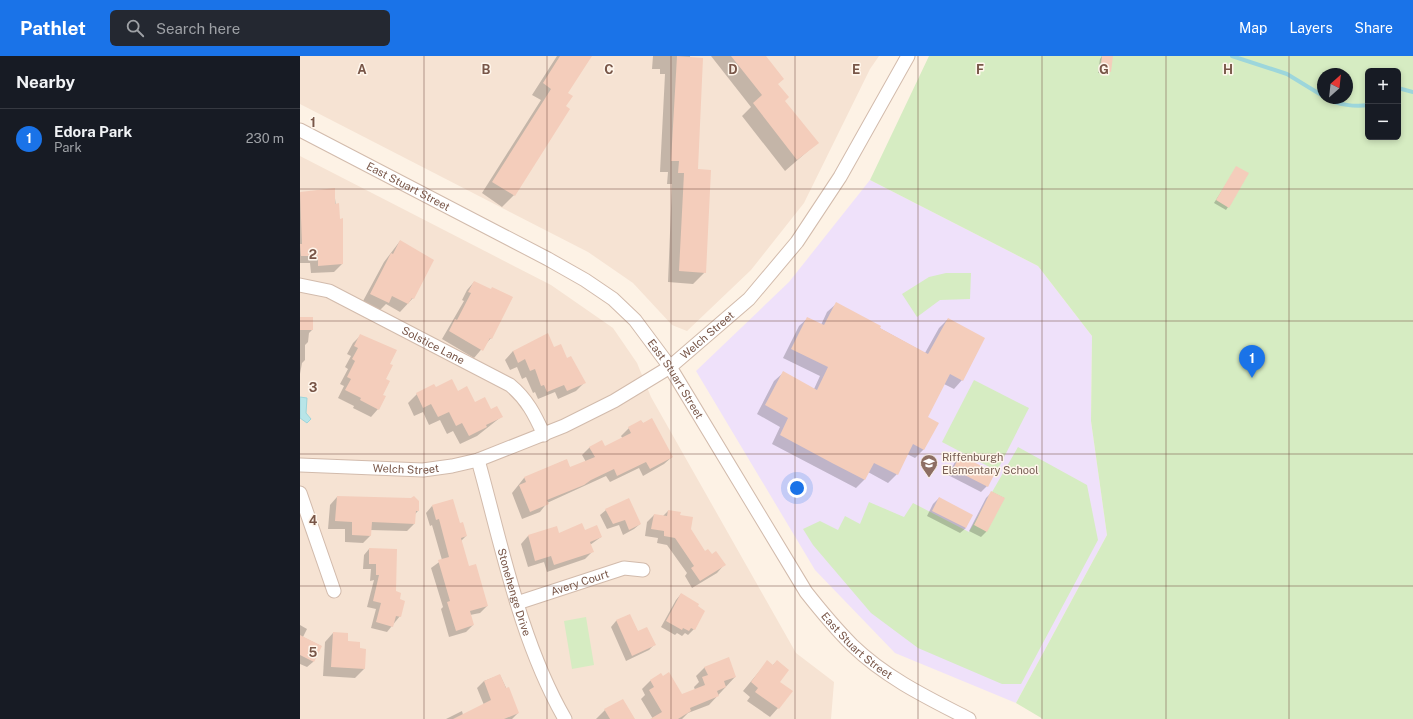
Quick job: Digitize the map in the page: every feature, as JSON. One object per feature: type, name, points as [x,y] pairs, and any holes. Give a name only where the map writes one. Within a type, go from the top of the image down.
[{"type":"street","name":"Welch Street","points":[[300,465],[423,470],[452,466],[478,460],[544,435],[614,401],[670,367],[749,299],[797,242],[840,177],[908,56]]},
{"type":"street","name":"East Stuart Street","points":[[300,130],[585,280],[613,299],[635,320],[670,367],[806,592],[829,621],[852,646],[888,674],[906,686],[969,719]]},
{"type":"street","name":"Solstice Lane","points":[[300,285],[329,291],[510,385],[526,401],[544,435]]},
{"type":"street","name":"Stonehenge Drive","points":[[478,460],[518,603],[542,673],[565,719]]},
{"type":"street","points":[[300,493],[334,591]]},
{"type":"street","name":"Avery Court","points":[[518,603],[624,568],[643,570]]},
{"type":"shaded area","points":[[300,56],[879,56],[870,69],[804,203],[751,270],[687,331],[672,325],[633,283],[588,252],[300,104]]},
{"type":"shaded area","points":[[300,156],[551,285],[613,328],[637,363],[651,397],[796,653],[834,682],[831,719],[300,719]]},
{"type":"shaded area","name":"Riffenburgh Elementary School","points":[[870,180],[1038,266],[1092,336],[1091,421],[1107,535],[1016,703],[895,653],[815,570],[696,371],[789,282]]},
{"type":"green space","points":[[929,56],[1413,56],[1413,719],[1043,719],[1016,703],[1107,535],[1091,421],[1092,336],[1038,266],[870,180]]},
{"type":"green space","points":[[946,273],[971,273],[970,299],[940,300],[917,317],[902,294],[929,277]]},
{"type":"green space","points":[[974,380],[1029,408],[997,471],[942,442]]},
{"type":"green space","points":[[1018,447],[1087,485],[1098,540],[1021,684],[1002,684],[918,648],[871,613],[813,545],[803,529],[820,521],[838,530],[845,516],[860,524],[869,502],[904,517],[913,503],[969,532]]},
{"type":"green space","points":[[586,617],[594,665],[572,669],[564,621]]},
{"type":"water","points":[[300,397],[307,398],[306,413],[311,419],[307,423],[300,418]]},
{"type":"building","points":[[560,56],[592,56],[568,93],[573,96],[566,106],[570,109],[515,196],[492,182],[551,89],[543,83]]},
{"type":"building","points":[[677,56],[703,58],[698,169],[711,170],[706,273],[679,271],[684,173],[678,173],[679,161],[671,161]]},
{"type":"building","points":[[731,56],[766,56],[784,79],[778,84],[789,97],[785,101],[819,143],[797,160],[753,103],[762,95]]},
{"type":"building","points":[[1102,56],[1113,56],[1111,72],[1100,70]]},
{"type":"building","points":[[1236,166],[1249,173],[1229,208],[1216,200]]},
{"type":"building","points":[[335,188],[335,204],[339,203],[340,219],[343,218],[343,264],[318,266],[318,256],[301,256],[300,192]]},
{"type":"building","points":[[400,240],[434,260],[414,299],[412,298],[408,304],[392,296],[389,303],[370,294],[391,253],[393,254]]},
{"type":"building","points":[[474,281],[491,289],[492,287],[513,297],[492,339],[490,338],[483,351],[449,331],[455,319],[457,320],[471,293],[468,292]]},
{"type":"building","points":[[836,302],[881,326],[880,328],[928,354],[948,318],[985,338],[963,381],[950,374],[928,417],[939,423],[924,450],[913,444],[898,475],[874,463],[865,480],[832,463],[780,435],[788,418],[765,405],[783,371],[817,390],[828,367],[791,349],[807,317],[824,325]]},
{"type":"building","points":[[300,317],[313,317],[313,330],[300,330]]},
{"type":"building","points":[[548,333],[554,347],[561,344],[567,358],[571,356],[586,383],[567,391],[564,385],[547,392],[544,385],[541,386],[535,369],[530,371],[525,359],[518,363],[513,351]]},
{"type":"building","points":[[360,334],[397,350],[390,364],[393,365],[386,379],[390,381],[383,395],[386,396],[379,410],[360,400],[361,398],[345,390],[351,379],[347,377],[355,361],[352,359],[358,348],[354,346]]},
{"type":"building","points":[[452,379],[458,391],[467,386],[475,402],[485,397],[491,409],[497,406],[503,417],[486,425],[487,427],[469,436],[462,423],[456,426],[449,412],[438,417],[431,404],[423,408],[416,393],[434,384],[436,387]]},
{"type":"building","points":[[652,418],[673,457],[650,469],[646,462],[617,476],[614,469],[584,485],[547,500],[549,504],[530,512],[519,485],[526,482],[524,477],[567,459],[570,467],[595,457],[589,447],[602,440],[605,446],[631,433],[628,427],[641,420],[643,423]]},
{"type":"building","points":[[960,455],[995,473],[988,487],[953,469]]},
{"type":"building","points":[[991,491],[1005,498],[987,532],[974,525]]},
{"type":"building","points":[[337,496],[411,498],[414,496],[419,501],[419,511],[416,511],[415,524],[372,522],[371,536],[352,535],[352,522],[335,521]]},
{"type":"building","points":[[939,497],[973,515],[966,528],[932,511]]},
{"type":"building","points":[[629,498],[641,524],[629,530],[625,520],[613,524],[605,509]]},
{"type":"building","points":[[453,499],[460,523],[463,522],[467,536],[461,538],[469,566],[476,564],[488,606],[470,611],[474,625],[456,631],[447,602],[450,601],[438,560],[449,557],[439,519],[436,520],[432,505]]},
{"type":"building","points":[[668,510],[681,512],[680,515],[693,517],[691,529],[705,551],[708,549],[712,554],[716,551],[726,565],[700,581],[691,568],[694,566],[675,538],[664,536],[664,531],[651,529],[654,514],[667,516]]},
{"type":"building","points":[[582,523],[585,530],[597,525],[602,537],[590,542],[594,552],[554,565],[551,556],[535,561],[528,535],[557,526],[559,533]]},
{"type":"building","points":[[369,548],[397,549],[396,591],[401,593],[400,599],[405,601],[401,617],[396,616],[393,627],[376,622],[381,603],[373,601],[379,575],[376,575],[376,564],[369,564]]},
{"type":"building","points":[[681,593],[699,604],[698,606],[705,611],[695,630],[691,628],[689,631],[683,628],[682,630],[666,621]]},
{"type":"building","points":[[630,614],[638,631],[647,627],[656,645],[632,656],[616,620]]},
{"type":"building","points":[[333,632],[348,633],[348,641],[360,642],[360,648],[366,649],[365,669],[331,667]]},
{"type":"building","points":[[300,635],[322,646],[314,662],[300,655]]},
{"type":"building","points":[[729,657],[736,677],[724,681],[726,687],[717,691],[719,696],[690,708],[691,711],[678,719],[650,719],[662,712],[649,690],[654,687],[650,680],[661,673],[663,676],[669,672],[682,694],[705,685],[702,677],[708,675],[704,667]]},
{"type":"building","points":[[767,660],[773,665],[777,660],[789,670],[780,682],[793,691],[779,709],[755,692],[758,688],[751,682]]},
{"type":"building","points":[[500,674],[506,688],[509,687],[519,713],[504,719],[453,719],[491,700],[484,681]]},
{"type":"building","points":[[623,699],[635,719],[610,719],[604,709]]},
{"type":"waterway","points":[[1232,56],[1287,74],[1317,92]]},
{"type":"waterway","points":[[1401,89],[1413,92]]},
{"type":"waterway","points":[[1343,104],[1365,105]]},
{"type":"place","name":"Edora Park","points":[[1252,378]]},
{"type":"place","name":"Riffenburgh Elementary School","points":[[929,478]]}]
